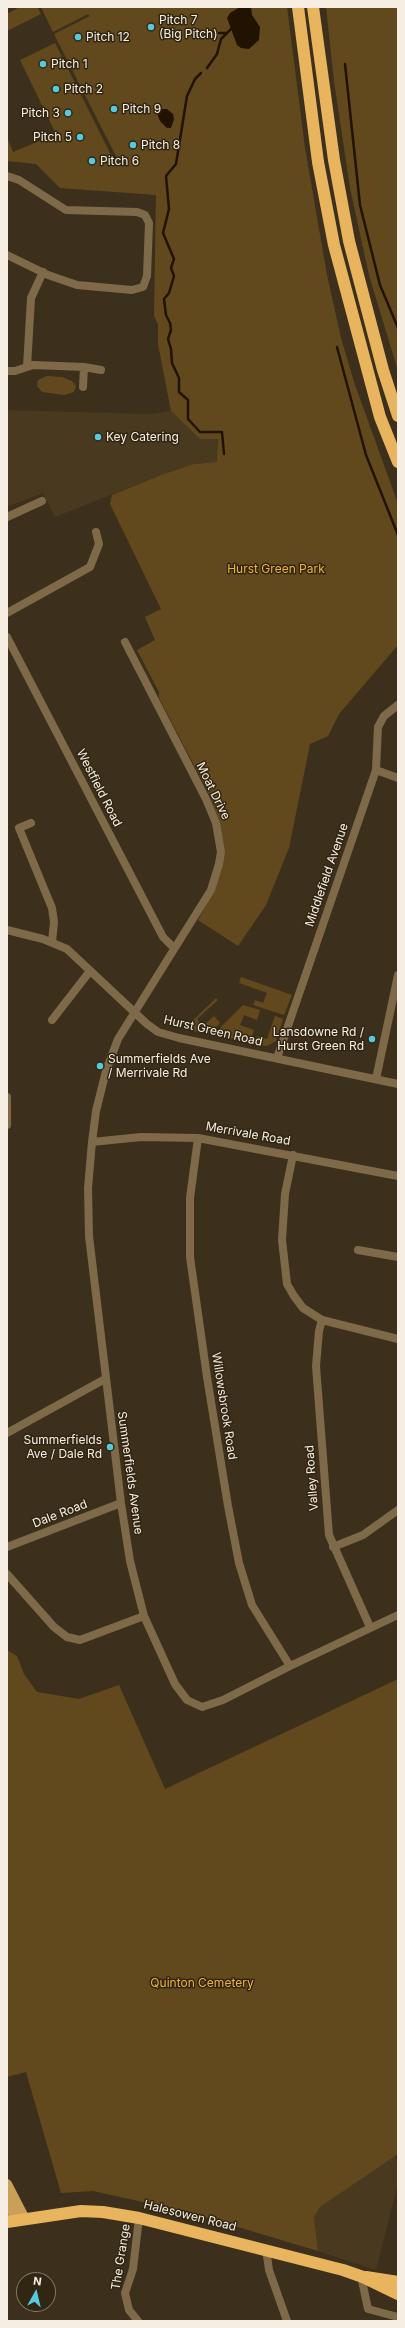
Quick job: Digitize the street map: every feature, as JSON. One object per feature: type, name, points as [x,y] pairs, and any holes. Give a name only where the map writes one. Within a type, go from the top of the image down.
[{"type":"highway","points":[[298,7],[318,162],[334,245],[380,417],[398,462]]},
{"type":"highway","points":[[313,7],[334,160],[349,241],[383,370],[398,416]]},
{"type":"highway","name":"Halesowen Road","points":[[15,2221],[81,2211],[103,2212],[139,2218],[362,2276],[398,2282]]},
{"type":"highway","name":"Halesowen Road","points":[[362,2276],[398,2294]]},
{"type":"main road","points":[[7,2184],[11,2195],[15,2221]]},
{"type":"street","points":[[7,176],[19,180],[66,210],[137,212],[144,216],[149,223],[147,276],[143,287],[132,290],[77,285],[43,272],[7,255]]},
{"type":"street","points":[[27,367],[31,298],[43,272]]},
{"type":"street","points":[[7,371],[15,371],[33,365],[84,367],[101,370]]},
{"type":"street","points":[[83,386],[84,367]]},
{"type":"street","points":[[7,516],[42,501]]},
{"type":"street","points":[[7,613],[90,567],[94,560],[98,544],[96,532]]},
{"type":"street","name":"Westfield Road","points":[[7,637],[163,937],[174,948]]},
{"type":"street","name":"Moat Drive","points":[[125,642],[206,799],[216,823],[220,838],[219,864],[211,890],[135,1013]]},
{"type":"street","name":"Middlefield Avenue","points":[[277,1058],[376,770],[378,727],[384,716],[398,705]]},
{"type":"street","points":[[376,770],[398,778]]},
{"type":"street","points":[[31,824],[19,828],[52,908],[54,922],[52,942]]},
{"type":"street","name":"Hurst Green Road","points":[[7,930],[52,942],[67,949],[147,1024],[163,1034],[398,1084]]},
{"type":"street","points":[[52,1020],[90,971]]},
{"type":"street","points":[[376,1079],[398,975]]},
{"type":"street","name":"Summerfields Avenue","points":[[135,1013],[118,1039],[106,1071],[96,1111],[88,1188],[89,1236],[121,1503],[130,1562],[144,1616],[175,1684],[187,1700],[202,1707],[223,1700],[370,1627],[398,1615]]},
{"type":"street","points":[[7,1097],[7,1125]]},
{"type":"street","name":"Merrivale Road","points":[[92,1142],[141,1137],[198,1138],[398,1176]]},
{"type":"street","name":"Willowsbrook Road","points":[[198,1138],[190,1198],[190,1257],[207,1377],[228,1506],[238,1563],[252,1605],[290,1666]]},
{"type":"street","points":[[293,1155],[285,1194],[282,1240],[287,1284],[303,1308],[322,1320],[398,1339]]},
{"type":"street","points":[[358,1250],[398,1258]]},
{"type":"street","name":"Valley Road","points":[[322,1320],[319,1331],[316,1366],[326,1514],[333,1547],[370,1627]]},
{"type":"street","points":[[7,1433],[105,1379]]},
{"type":"street","name":"Dale Road","points":[[7,1547],[121,1503]]},
{"type":"street","points":[[333,1547],[363,1534],[398,1510]]},
{"type":"street","points":[[7,1574],[54,1627],[67,1637],[80,1640],[144,1616]]},
{"type":"street","name":"The Grange","points":[[138,2321],[129,2310],[125,2293],[133,2269],[139,2218]]},
{"type":"street","points":[[266,2250],[269,2270],[287,2321]]},
{"type":"street","points":[[362,2276],[368,2309],[398,2317]]},
{"type":"shaded area","points":[[240,7],[251,7],[252,15],[260,27],[259,40],[249,49],[241,48],[237,45],[227,18],[230,13]]},
{"type":"shaded area","points":[[158,109],[167,109],[173,114],[174,119],[171,128],[167,128],[160,121],[157,113]]},
{"type":"shaded area","points":[[7,410],[149,414],[171,411],[200,439],[218,439],[217,462],[194,464],[161,475],[55,517],[43,493],[7,507]]},
{"type":"shaded area","points":[[395,2155],[398,2165],[398,2184],[376,2270],[318,2251],[314,2217],[320,2207]]},
{"type":"green space","points":[[20,7],[37,7],[41,14],[7,31],[7,14]]},
{"type":"green space","name":"Hurst Green Park","points":[[41,7],[287,7],[305,148],[327,275],[341,338],[354,382],[398,504],[398,645],[339,714],[328,736],[310,744],[289,848],[266,905],[238,946],[198,920],[205,907],[224,850],[220,823],[210,796],[159,698],[159,692],[137,650],[155,640],[145,617],[161,609],[110,504],[112,495],[161,475],[194,464],[217,462],[218,439],[200,439],[171,411],[158,344],[158,324],[154,316],[156,195],[60,188],[36,164],[7,161],[7,137],[13,152],[56,134],[20,60],[55,43],[115,163],[119,162],[54,34],[90,16],[88,14],[53,32]]},
{"type":"green space","points":[[326,7],[398,7],[398,371],[369,275],[350,188],[334,81]]},
{"type":"green space","points":[[47,376],[62,377],[72,381],[76,386],[74,392],[64,395],[42,392],[37,386],[38,380]]},
{"type":"green space","points":[[241,977],[292,995],[284,1015],[253,1005],[255,1000],[263,1003],[267,993],[239,983]]},
{"type":"green space","points":[[216,998],[218,1000],[197,1019],[203,1026],[214,1016],[220,1023],[209,1034],[184,1029]]},
{"type":"green space","points":[[243,1005],[260,1010],[257,1020],[244,1015],[240,1025],[254,1030],[250,1043],[213,1035]]},
{"type":"green space","points":[[275,1016],[283,1019],[276,1041],[267,1046],[254,1044],[257,1036],[267,1039]]},
{"type":"green space","name":"Quinton Cemetery","points":[[7,1650],[17,1656],[24,1674],[37,1692],[79,1699],[119,1685],[165,1789],[398,1679],[398,2154],[320,2207],[314,2217],[318,2251],[188,2212],[93,2191],[61,2193],[26,2072],[7,2077]]},
{"type":"waterway","points":[[207,68],[217,54],[221,39],[231,29]]},
{"type":"waterway","points":[[219,33],[226,33]]},
{"type":"waterway","points":[[345,64],[360,205],[380,285],[398,328]]},
{"type":"waterway","points":[[201,73],[195,79],[187,96],[176,164],[166,176],[169,209],[163,233],[174,259],[171,268],[174,276],[169,293],[164,299],[166,315],[170,323],[171,330],[168,339],[171,349],[172,363],[179,378],[179,392],[188,400],[188,419],[200,432],[222,432],[224,454]]},
{"type":"waterway","points":[[337,347],[366,455],[398,535]]},
{"type":"place","name":"Pitch 7 (Big Pitch)","points":[[151,27]]},
{"type":"place","name":"Pitch 12","points":[[78,37]]},
{"type":"place","name":"Pitch 1","points":[[43,64]]},
{"type":"place","name":"Pitch 2","points":[[56,89]]},
{"type":"place","name":"Pitch 9","points":[[114,109]]},
{"type":"place","name":"Pitch 3","points":[[68,113]]},
{"type":"place","name":"Pitch 5","points":[[80,137]]},
{"type":"place","name":"Pitch 8","points":[[133,145]]},
{"type":"place","name":"Pitch 6","points":[[92,161]]},
{"type":"place","name":"Key Catering","points":[[98,437]]},
{"type":"place","name":"Lansdowne Rd / Hurst Green Rd","points":[[372,1039]]},
{"type":"place","name":"Summerfields Ave / Merrivale Rd","points":[[100,1066]]},
{"type":"place","name":"Summerfields Ave / Dale Rd","points":[[110,1447]]}]
